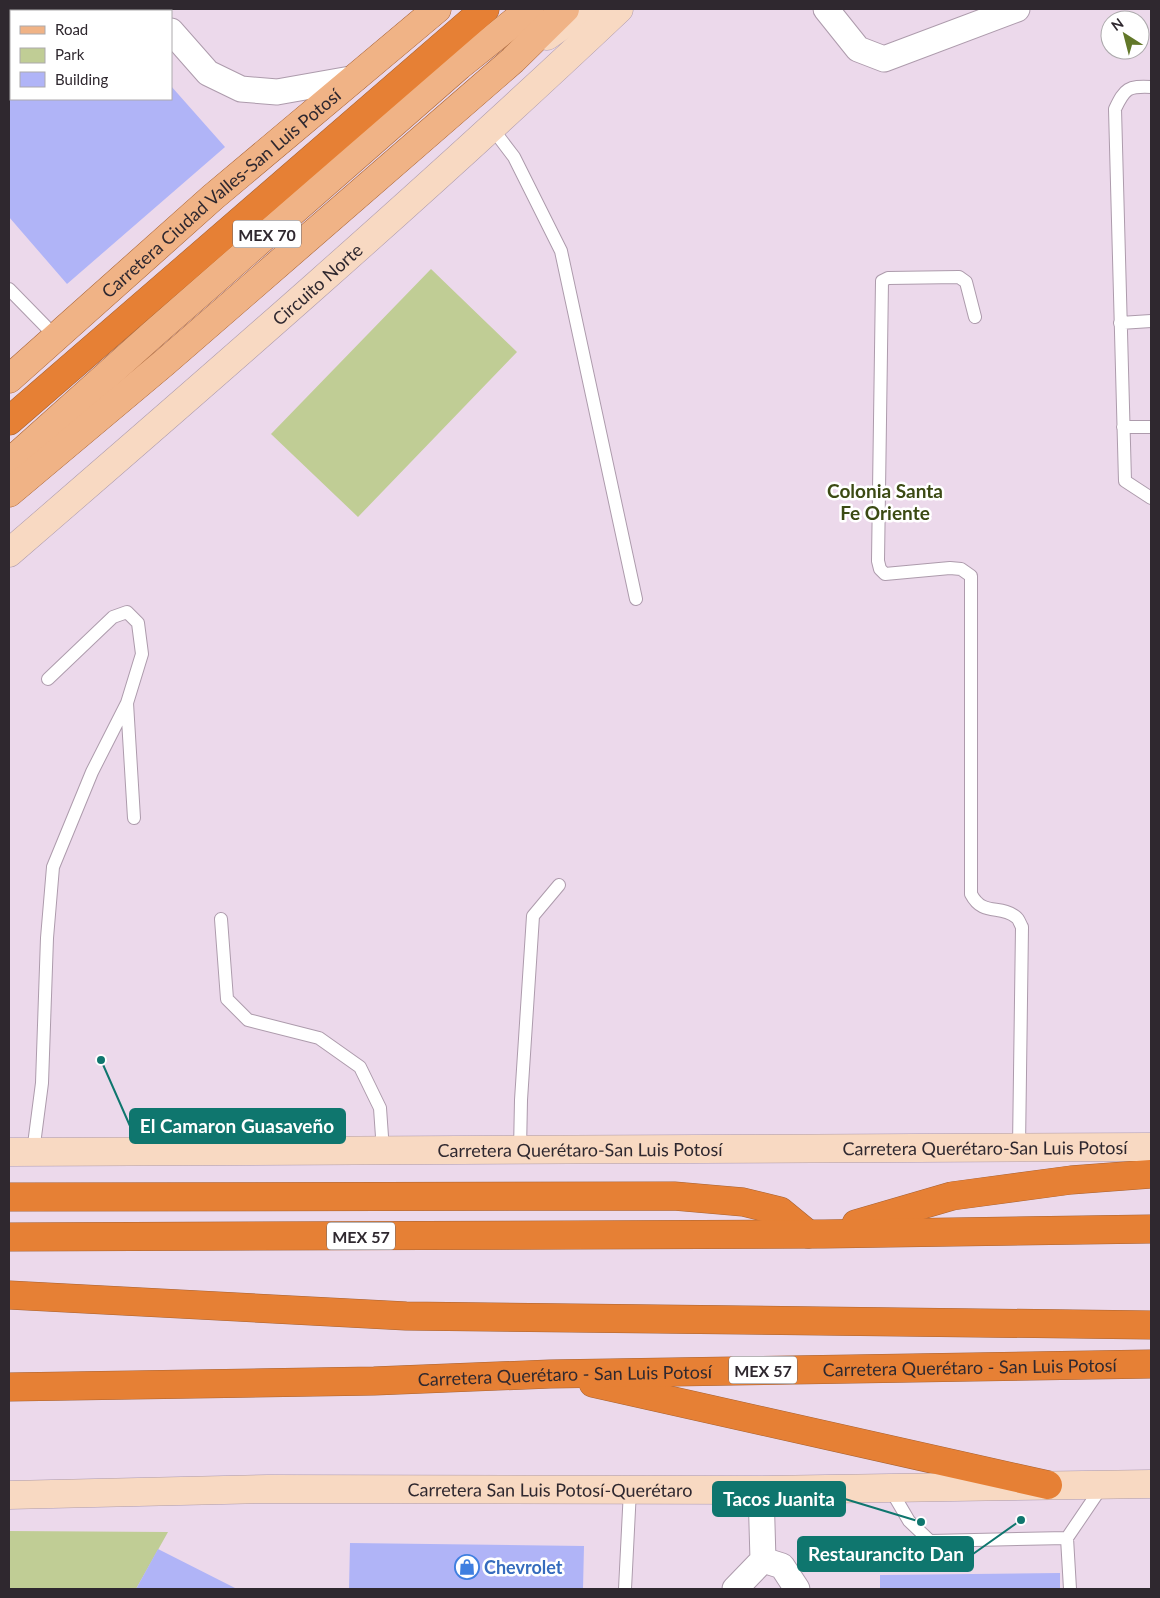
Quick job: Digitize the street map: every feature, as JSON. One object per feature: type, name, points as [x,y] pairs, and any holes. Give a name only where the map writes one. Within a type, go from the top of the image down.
[{"type":"highway","points":[[9,421],[485,9]]},
{"type":"highway","points":[[9,1197],[674,1196],[742,1202],[780,1211],[816,1234],[952,1196],[1071,1180],[1151,1174]]},
{"type":"highway","name":"MEX 57","points":[[9,1237],[816,1234],[1151,1229]]},
{"type":"highway","points":[[9,1295],[406,1316],[1151,1325]]},
{"type":"highway","name":"Carretera Querétaro - San Luis Potosí","points":[[9,1387],[374,1381],[550,1374],[1151,1364]]},
{"type":"highway","points":[[550,1374],[1048,1484]]},
{"type":"main road","name":"MEX 70","points":[[9,464],[153,334],[451,72],[530,9]]},
{"type":"main road","points":[[9,493],[164,364],[513,60],[565,9]]},
{"type":"main road","points":[[513,60],[585,9]]},
{"type":"main road","name":"Circuito Norte","points":[[9,553],[200,388],[492,128],[619,9]]},
{"type":"main road","name":"Carretera Ciudad Valles-San Luis Potosí","points":[[9,379],[213,196],[356,78],[432,11]]},
{"type":"main road","name":"Carretera Querétaro-San Luis Potosí","points":[[21,1152],[1151,1147]]},
{"type":"main road","name":"Carretera San Luis Potosí-Querétaro","points":[[9,1495],[268,1489],[761,1490],[1048,1484],[1151,1484]]},
{"type":"street","points":[[826,9],[858,49],[884,59],[1017,9]]},
{"type":"street","points":[[172,32],[208,72],[241,88],[277,92],[356,78]]},
{"type":"street","points":[[735,1589],[763,1560],[761,1490]]},
{"type":"street","points":[[763,1560],[782,1566],[797,1589]]},
{"type":"lane","points":[[1151,88],[1134,87],[1122,94],[1115,109],[1125,481],[1151,498]]},
{"type":"lane","points":[[492,128],[514,156],[561,251],[636,599]]},
{"type":"lane","points":[[975,317],[966,282],[959,278],[888,278],[882,281],[878,561],[880,569],[885,574],[950,568],[961,569],[971,576],[971,894],[976,904],[986,909],[1008,913],[1017,917],[1022,927],[1019,1147]]},
{"type":"lane","points":[[9,289],[56,337]]},
{"type":"lane","points":[[1120,323],[1151,320]]},
{"type":"lane","points":[[1123,427],[1151,426]]},
{"type":"lane","points":[[21,1152],[42,1083],[47,938],[53,867],[92,772],[127,703],[142,654],[138,623],[127,612],[114,617],[48,679]]},
{"type":"lane","points":[[127,703],[134,818]]},
{"type":"lane","points":[[520,1150],[521,1100],[533,916],[559,885]]},
{"type":"lane","points":[[221,919],[227,999],[248,1020],[319,1038],[360,1067],[380,1108],[383,1151]]},
{"type":"lane","points":[[1070,1589],[1067,1538],[1104,1484]]},
{"type":"lane","points":[[889,1488],[909,1521],[930,1541],[1067,1538]]},
{"type":"lane","points":[[625,1589],[630,1490]]},
{"type":"green space","points":[[431,269],[517,352],[358,517],[271,434]]},
{"type":"green space","points":[[9,1531],[168,1532],[136,1589],[9,1589]]},
{"type":"building","points":[[9,9],[104,9],[10,10],[10,100],[172,100],[172,87],[225,147],[67,284],[9,217]]},
{"type":"building","name":"Chevrolet","points":[[350,1543],[584,1546],[583,1589],[349,1589]]},
{"type":"building","points":[[158,1549],[237,1589],[136,1589]]},
{"type":"building","points":[[1060,1573],[1060,1589],[880,1589],[880,1575]]},
{"type":"place","name":"El Camaron Guasaveño","points":[[101,1060]]},
{"type":"place","name":"Restaurancito Dan","points":[[1021,1520]]},
{"type":"place","name":"Tacos Juanita","points":[[921,1522]]},
{"type":"place","name":"Chevrolet","points":[[467,1567]]},
{"type":"district","name":"Colonia Santa Fe Oriente","points":[[885,501]]}]
